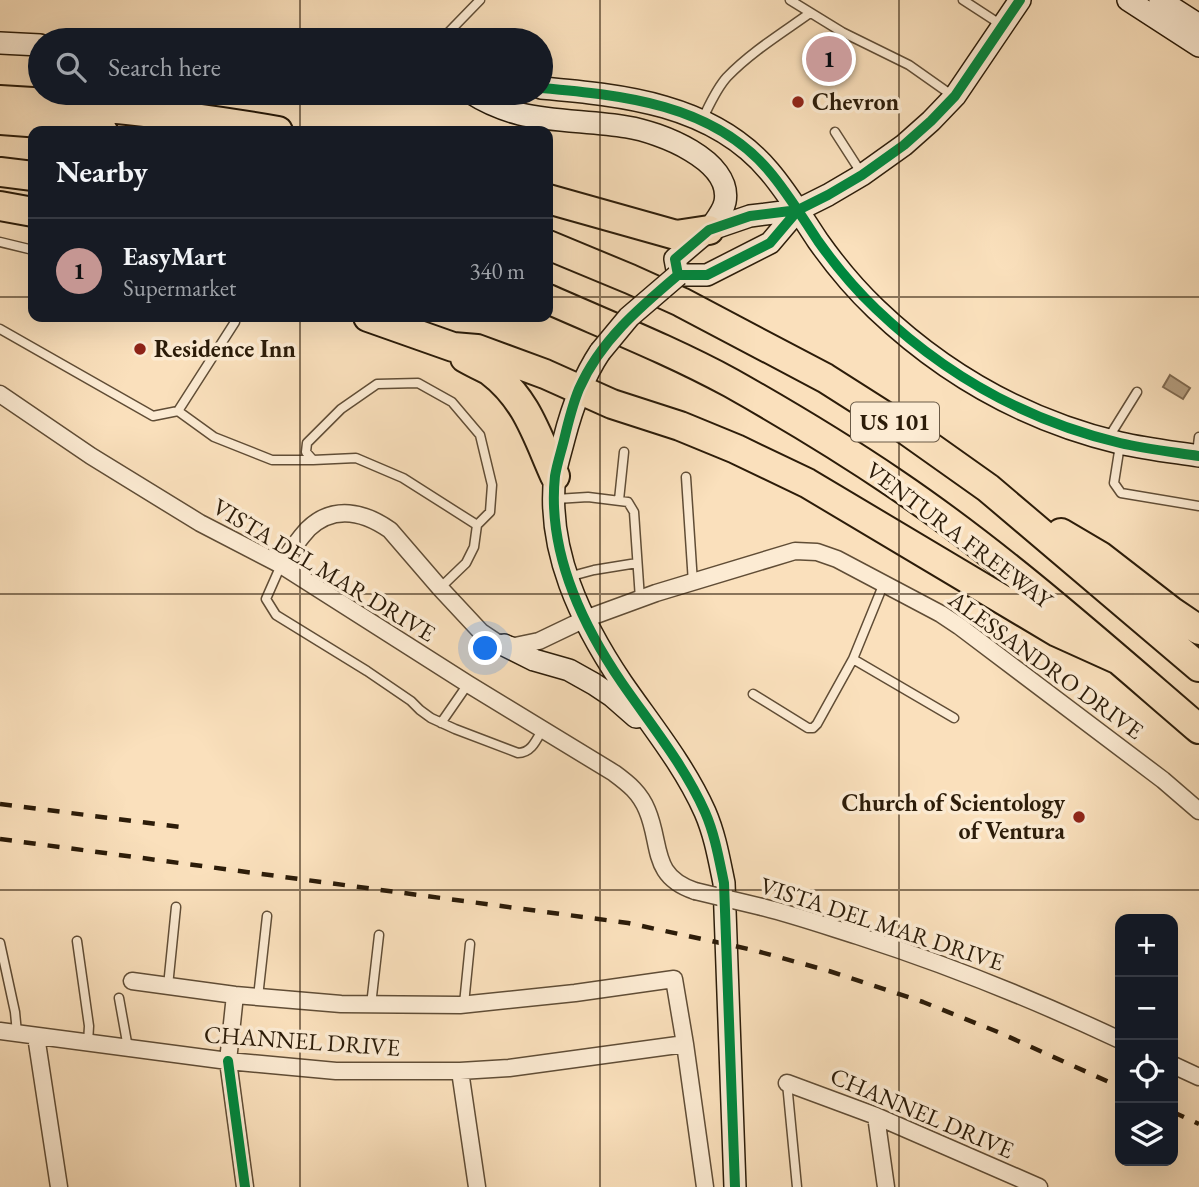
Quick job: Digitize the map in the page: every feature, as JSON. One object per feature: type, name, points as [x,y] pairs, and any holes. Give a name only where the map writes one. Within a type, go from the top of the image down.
[{"type":"highway","points":[[0,100],[28,101]]},
{"type":"highway","points":[[87,105],[208,118],[251,126]]},
{"type":"highway","points":[[0,120],[64,126]]},
{"type":"highway","points":[[0,172],[28,175]]},
{"type":"highway","points":[[553,200],[676,236],[709,230]]},
{"type":"highway","points":[[0,206],[28,211]]},
{"type":"highway","name":"VENTURA FREEWAY","points":[[553,247],[681,302],[825,378],[902,427],[988,488],[1199,667]]},
{"type":"highway","name":"VENTURA FREEWAY","points":[[553,301],[652,344],[730,382],[894,483],[1017,575],[1199,729]]},
{"type":"highway","points":[[382,322],[453,347],[477,349],[545,374],[612,404],[680,426],[736,449],[807,483],[1057,632],[1119,660]]},
{"type":"highway","points":[[453,347],[466,359],[487,369],[509,387],[525,408],[555,487]]},
{"type":"highway","points":[[988,488],[1100,556],[1199,630]]},
{"type":"main road","points":[[709,230],[750,216],[798,210],[862,175],[904,145],[932,121],[954,96],[1020,0]]},
{"type":"main road","points":[[1128,0],[1199,46]]},
{"type":"main road","points":[[1160,0],[1199,25]]},
{"type":"main road","points":[[0,43],[28,45]]},
{"type":"main road","points":[[553,89],[599,93],[682,111],[738,142],[768,170],[819,243],[854,286],[891,323],[954,372],[1011,404],[1067,428],[1114,441],[1198,450]]},
{"type":"main road","points":[[496,105],[520,114],[629,127],[668,140],[702,157],[723,182],[724,205],[709,230],[629,317],[594,361],[579,390],[568,421],[555,487],[560,552],[567,577],[585,619],[610,664],[690,783],[717,845],[724,883],[736,1187]]},
{"type":"main road","points":[[677,267],[707,275],[769,243],[798,210]]},
{"type":"main road","points":[[505,645],[534,660],[569,670],[594,684],[661,738]]},
{"type":"street","name":"VISTA DEL MAR DRIVE","points":[[0,394],[91,456],[200,523],[281,565],[634,787],[647,808],[664,869],[674,881],[695,891],[832,927],[915,954],[1011,991],[1115,1038]]},
{"type":"street","points":[[281,565],[300,538],[327,517],[349,513],[371,519],[390,530],[481,632],[505,645]]},
{"type":"street","name":"ALESSANDRO DRIVE","points":[[505,645],[525,645],[656,593],[795,551],[817,552],[884,583],[959,626],[1163,780],[1199,811]]},
{"type":"street","points":[[132,981],[235,995],[341,1004],[464,1004],[575,993],[674,979],[705,1187]]},
{"type":"street","points":[[235,995],[228,1061],[244,1187]]},
{"type":"street","name":"CHANNEL DRIVE","points":[[8,1032],[228,1061],[336,1071],[460,1071],[509,1068],[685,1044]]},
{"type":"street","points":[[36,1037],[59,1187]]},
{"type":"street","points":[[1178,1067],[1199,1077]]},
{"type":"street","points":[[460,1071],[477,1187]]},
{"type":"street","name":"CHANNEL DRIVE","points":[[788,1083],[876,1116],[1039,1187]]},
{"type":"street","points":[[876,1116],[886,1187]]},
{"type":"lane","points":[[463,0],[472,8]]},
{"type":"lane","points":[[453,28],[479,0]]},
{"type":"lane","points":[[790,0],[842,32],[909,65],[954,96]]},
{"type":"lane","points":[[963,0],[1003,26]]},
{"type":"lane","points":[[702,120],[726,78],[810,13]]},
{"type":"lane","points":[[835,132],[862,175]]},
{"type":"lane","points":[[0,242],[28,249]]},
{"type":"lane","points":[[0,328],[153,416],[178,411],[235,322]]},
{"type":"lane","points":[[313,460],[306,452],[307,443],[341,409],[377,384],[418,383],[452,402],[480,435],[492,485],[490,513],[477,525],[474,547],[466,563],[440,587]]},
{"type":"lane","points":[[1137,392],[1114,441],[1114,483],[1121,493],[1199,506]]},
{"type":"lane","points":[[178,411],[214,437],[271,460],[356,458],[403,478],[477,525]]},
{"type":"lane","points":[[619,500],[624,452]]},
{"type":"lane","points":[[685,477],[693,583]]},
{"type":"lane","points":[[555,487],[588,497],[628,502],[634,512],[640,599]]},
{"type":"lane","points":[[567,577],[637,563]]},
{"type":"lane","points":[[281,565],[266,598],[276,615],[367,671],[420,710],[441,723],[517,753],[524,753],[535,744],[542,730]]},
{"type":"lane","points":[[753,694],[808,728],[817,724],[853,659],[884,583]]},
{"type":"lane","points":[[853,659],[954,718]]},
{"type":"lane","points":[[441,723],[468,684]]},
{"type":"lane","points":[[168,986],[176,907]]},
{"type":"lane","points":[[258,997],[267,916]]},
{"type":"lane","points":[[372,1004],[379,935]]},
{"type":"lane","points":[[77,941],[89,1026],[88,1043]]},
{"type":"lane","points":[[0,943],[15,1012],[8,1032]]},
{"type":"lane","points":[[464,1004],[470,944]]},
{"type":"lane","points":[[120,998],[128,1048]]},
{"type":"lane","points":[[788,1083],[797,1187]]},
{"type":"shaded area","points":[[1170,375],[1190,388],[1183,399],[1163,387]]},
{"type":"railway","points":[[0,804],[188,828]]},
{"type":"railway","points":[[0,839],[628,923],[753,950],[829,971],[923,1002],[998,1032],[1115,1085]]},
{"type":"railway","points":[[1178,1114],[1199,1124]]},
{"type":"cycle path","points":[[678,275],[675,259],[709,230],[750,216],[798,210],[862,175],[904,145],[955,96],[1020,0]]},
{"type":"cycle path","points":[[553,89],[603,95],[664,107],[694,117],[746,148],[769,171],[831,259],[868,301],[930,355],[989,393],[1086,434],[1130,445],[1199,456]]},
{"type":"cycle path","points":[[735,1187],[724,883],[716,847],[697,795],[607,660],[581,611],[570,585],[556,532],[555,476],[579,389],[598,356],[622,326],[678,275],[707,275],[770,243],[798,210]]},
{"type":"cycle path","points":[[228,1061],[245,1187]]},
{"type":"place","name":"EasyMart","points":[[829,59]]},
{"type":"place","name":"Chevron","points":[[798,102]]},
{"type":"place","name":"Residence Inn","points":[[140,349]]},
{"type":"place","name":"Church of Scientology of Ventura","points":[[1079,817]]}]
